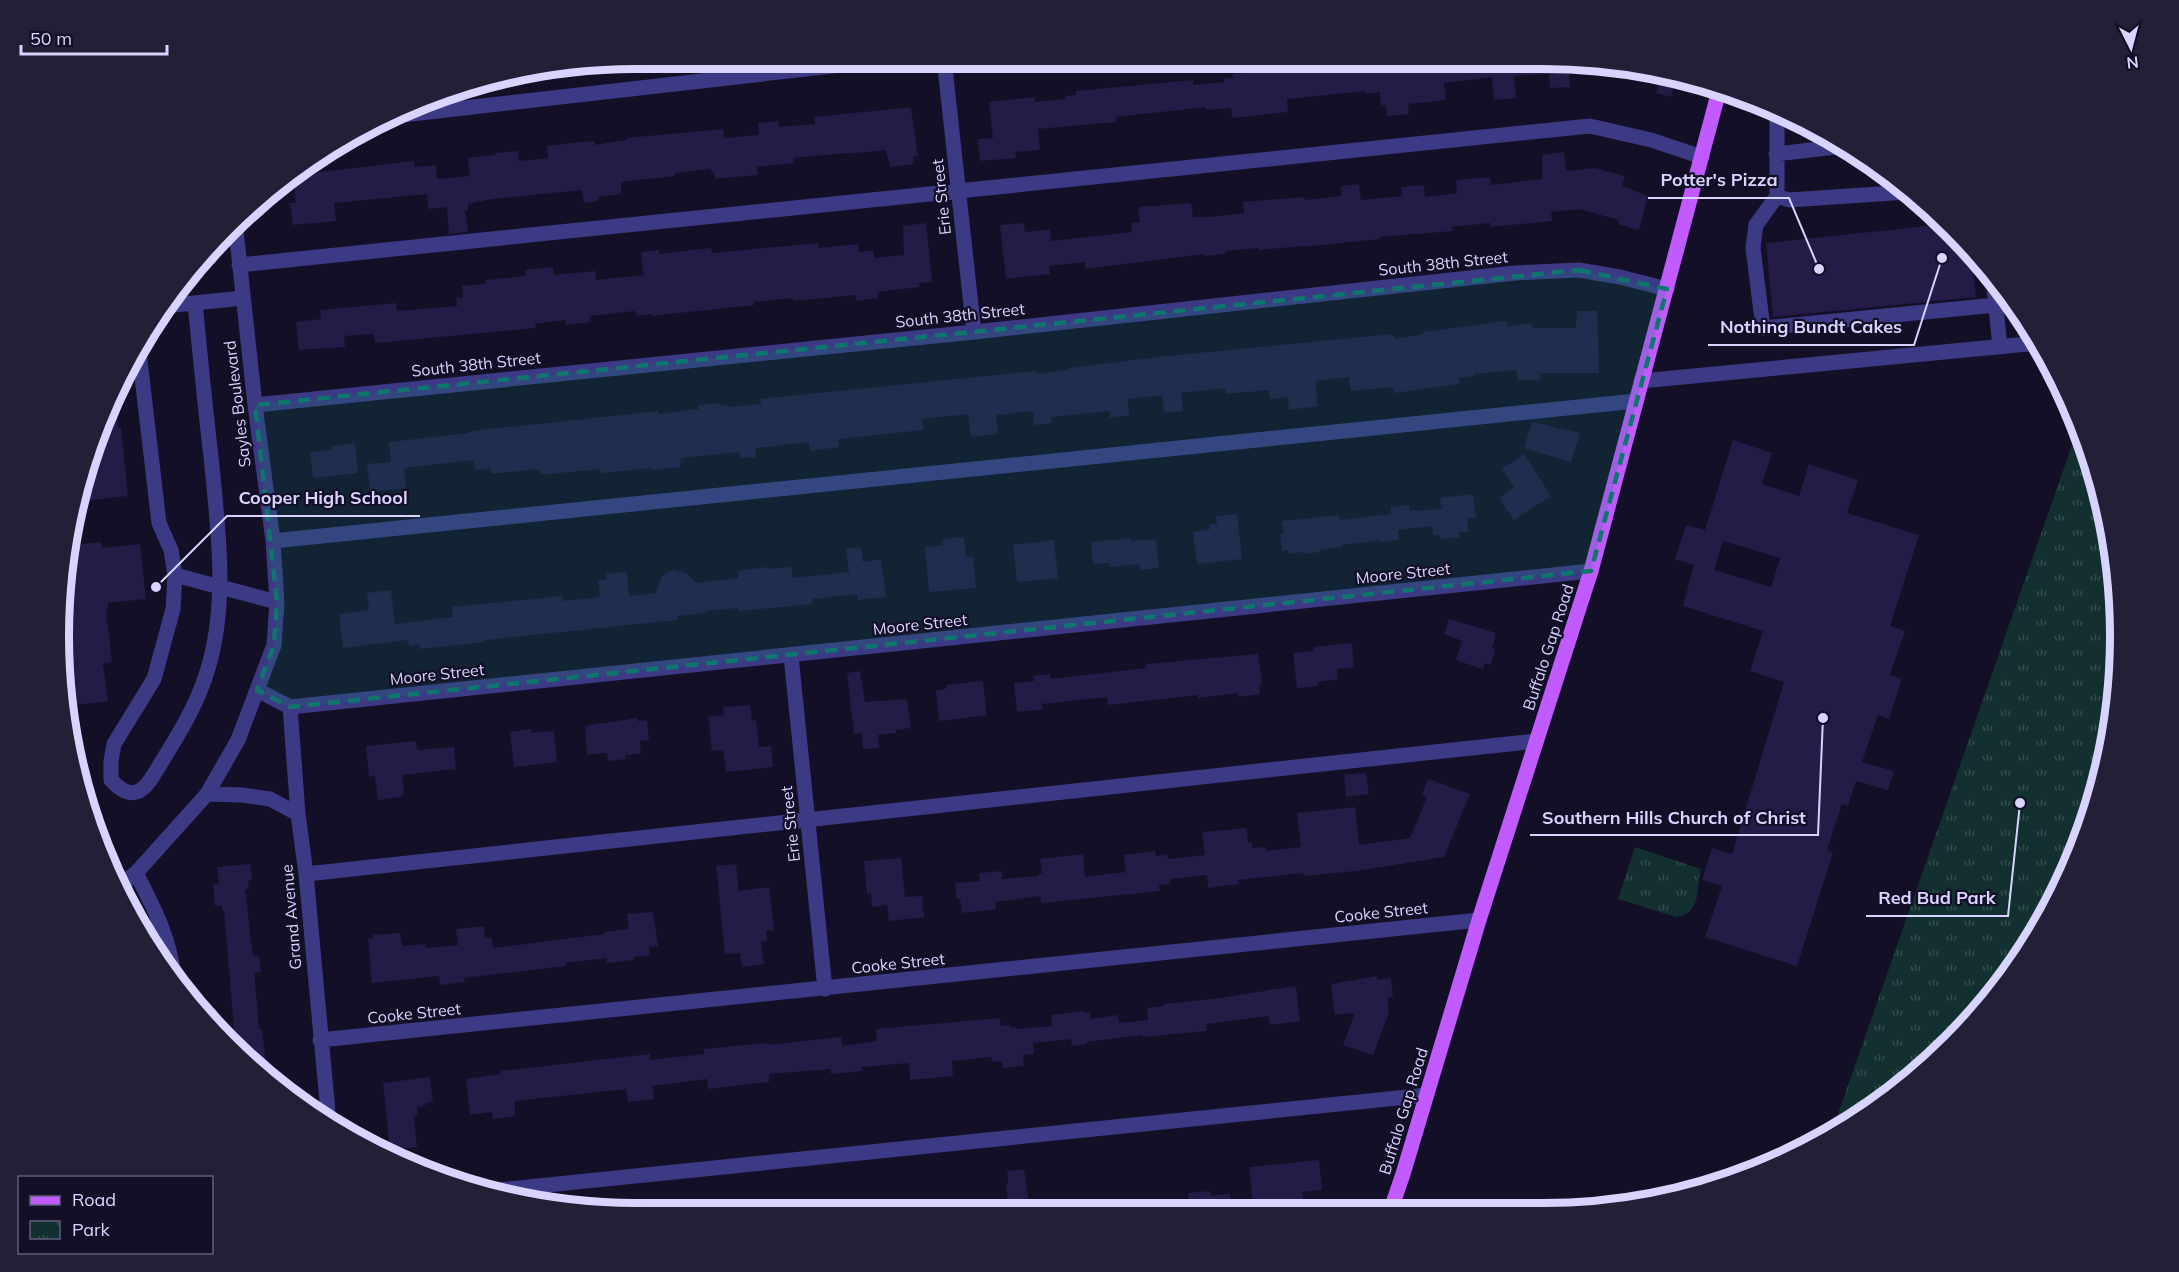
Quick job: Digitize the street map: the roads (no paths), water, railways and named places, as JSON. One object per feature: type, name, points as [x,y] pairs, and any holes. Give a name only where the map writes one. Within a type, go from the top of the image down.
[{"type":"main road","name":"Buffalo Gap Road","points":[[1392,1203],[1479,920],[1591,571],[1718,97]]},
{"type":"street","points":[[415,114],[806,69]]},
{"type":"street","name":"Erie Street","points":[[945,69],[974,332]]},
{"type":"street","points":[[1777,119],[1777,196],[1756,225],[1753,248],[1762,328],[1996,305]]},
{"type":"street","points":[[239,265],[1590,126],[1651,140],[1702,157]]},
{"type":"street","points":[[1776,154],[1831,148]]},
{"type":"street","points":[[1777,196],[1789,200],[1896,193]]},
{"type":"street","name":"Sayles Boulevard","points":[[125,882],[136,873],[207,794],[238,740],[274,645],[277,602],[273,541],[236,234]]},
{"type":"street","name":"South 38th Street","points":[[255,405],[974,332],[1515,273],[1580,270],[1667,289]]},
{"type":"street","points":[[1996,295],[2000,346]]},
{"type":"street","points":[[176,305],[243,298]]},
{"type":"street","points":[[140,361],[159,524],[171,550],[175,575],[173,609],[154,679],[114,744],[111,780],[122,792],[131,794],[146,787],[183,730],[207,675],[217,624],[219,586],[217,517],[195,303]]},
{"type":"street","points":[[1641,381],[2028,344]]},
{"type":"street","points":[[273,541],[1636,401]]},
{"type":"street","name":"Moore Street","points":[[290,707],[1591,571]]},
{"type":"street","points":[[175,575],[277,602]]},
{"type":"street","name":"Erie Street","points":[[791,656],[825,988]]},
{"type":"street","points":[[257,690],[290,707]]},
{"type":"street","name":"Grand Avenue","points":[[290,707],[298,814],[306,874],[328,1111]]},
{"type":"street","points":[[306,874],[1536,741]]},
{"type":"street","points":[[207,794],[270,799],[298,814]]},
{"type":"street","points":[[136,873],[159,920],[171,959]]},
{"type":"street","name":"Cooke Street","points":[[320,1040],[1479,920]]},
{"type":"street","points":[[511,1189],[1427,1095]]},
{"type":"place","name":"Nothing Bundt Cakes","points":[[1942,258]]},
{"type":"place","name":"Potter's Pizza","points":[[1819,269]]},
{"type":"place","name":"Cooper High School","points":[[156,587]]},
{"type":"place","name":"Southern Hills Church of Christ","points":[[1823,718]]},
{"type":"place","name":"Red Bud Park","points":[[2020,803]]}]
